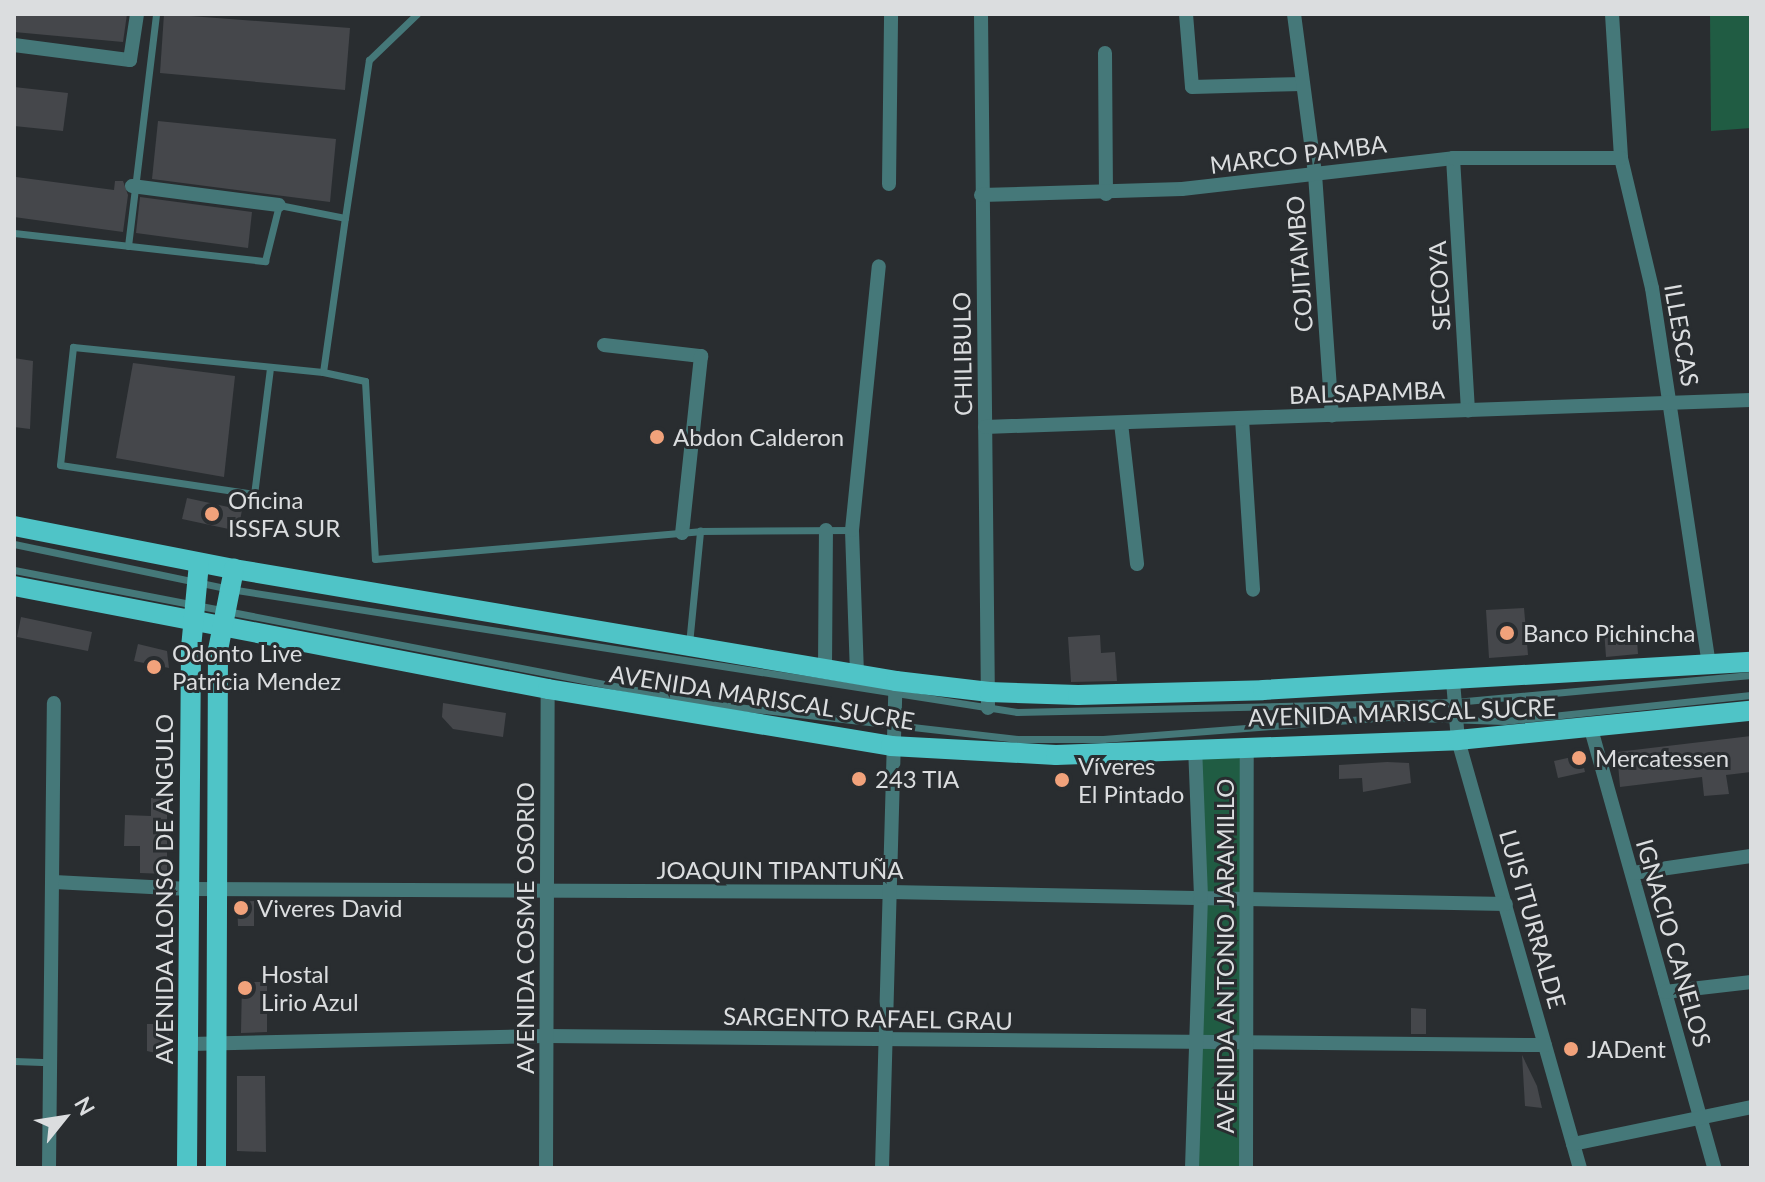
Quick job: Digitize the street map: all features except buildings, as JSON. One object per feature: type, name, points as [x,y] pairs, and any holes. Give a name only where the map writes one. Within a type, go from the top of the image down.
[{"type":"main road","name":"AVENIDA MARISCAL SUCRE","points":[[14,526],[232,579],[689,644],[857,674],[896,688],[988,700],[1453,681],[1751,662]]},
{"type":"main road","name":"AVENIDA ALONSO DE ANGULO","points":[[187,1168],[189,889],[198,572]]},
{"type":"main road","points":[[216,1168],[218,650],[232,579]]},
{"type":"main road","name":"AVENIDA MARISCAL SUCRE","points":[[14,586],[195,614],[548,689],[891,737],[1056,755],[1247,745],[1458,740],[1751,711]]},
{"type":"street","points":[[14,45],[130,60],[137,14]]},
{"type":"street","points":[[889,184],[891,14]]},
{"type":"street","name":"CHILIBULO","points":[[981,14],[988,700]]},
{"type":"street","points":[[1186,14],[1192,87],[1302,84]]},
{"type":"street","name":"COJITAMBO","points":[[1294,14],[1315,174],[1332,415]]},
{"type":"street","name":"ILLESCAS","points":[[1612,14],[1621,158],[1652,288],[1709,665]]},
{"type":"street","points":[[1105,53],[1106,194]]},
{"type":"street","name":"MARCO PAMBA","points":[[981,195],[1106,194],[1453,158],[1621,158]]},
{"type":"street","name":"SECOYA","points":[[1453,158],[1468,411]]},
{"type":"street","points":[[132,186],[279,205]]},
{"type":"street","points":[[857,674],[852,530],[879,266]]},
{"type":"street","points":[[604,345],[701,356],[682,533]]},
{"type":"street","name":"BALSAPAMBA","points":[[985,427],[1751,400]]},
{"type":"street","points":[[1242,419],[1253,590]]},
{"type":"street","points":[[1121,423],[1137,564]]},
{"type":"street","points":[[825,668],[826,530]]},
{"type":"street","name":"LUIS ITURRALDE","points":[[1453,681],[1458,740],[1580,1168]]},
{"type":"street","points":[[882,1168],[891,737],[896,688]]},
{"type":"street","name":"AVENIDA COSME OSORIO","points":[[546,1168],[548,689]]},
{"type":"street","points":[[49,1168],[54,703]]},
{"type":"street","name":"IGNACIO CANELOS","points":[[1591,729],[1714,1168]]},
{"type":"street","name":"AVENIDA ANTONIO JARAMILLO","points":[[1246,1168],[1247,745]]},
{"type":"street","name":"AVENIDA ANTONIO JARAMILLO","points":[[1192,1168],[1201,896],[1195,747]]},
{"type":"street","points":[[1633,873],[1751,856]]},
{"type":"street","name":"JOAQUIN TIPANTUÑA","points":[[54,882],[189,889],[1247,896],[1506,904]]},
{"type":"street","points":[[1665,992],[1751,982]]},
{"type":"street","name":"SARGENTO RAFAEL GRAU","points":[[190,1044],[546,1036],[1197,1046],[1545,1045]]},
{"type":"street","points":[[1573,1144],[1699,1114],[1751,1107]]},
{"type":"lane","points":[[128,246],[132,186],[156,14]]},
{"type":"lane","points":[[323,372],[369,60],[417,14]]},
{"type":"lane","points":[[14,233],[265,261],[279,205],[345,218]]},
{"type":"lane","points":[[270,368],[254,494],[60,465],[73,347],[323,372],[365,381],[375,559],[700,531],[852,530]]},
{"type":"lane","points":[[689,644],[700,531]]},
{"type":"lane","points":[[14,544],[198,572]]},
{"type":"lane","points":[[14,570],[195,614]]},
{"type":"lane","points":[[232,579],[896,688]]},
{"type":"lane","points":[[225,620],[891,737],[1103,739],[1456,709],[1751,675]]},
{"type":"lane","points":[[988,700],[1017,712],[1456,709],[1504,721],[1751,695]]},
{"type":"lane","points":[[14,1061],[49,1062]]},
{"type":"green space","points":[[1710,14],[1751,14],[1751,128],[1711,131]]},
{"type":"green space","points":[[1247,745],[1246,1168],[1192,1168],[1195,747]]},
{"type":"place","name":"Abdon Calderon","points":[[657,437]]},
{"type":"place","name":"Oficina ISSFA SUR","points":[[212,514]]},
{"type":"place","name":"Banco Pichincha","points":[[1507,633]]},
{"type":"place","name":"Odonto Live Patricia Mendez","points":[[154,667]]},
{"type":"place","name":"Mercatessen","points":[[1579,758]]},
{"type":"place","name":"243 TIA","points":[[859,779]]},
{"type":"place","name":"Víveres El Pintado","points":[[1062,780]]},
{"type":"place","name":"Viveres David","points":[[241,908]]},
{"type":"place","name":"Hostal Lirio Azul","points":[[245,988]]},
{"type":"place","name":"JADent","points":[[1571,1049]]}]
